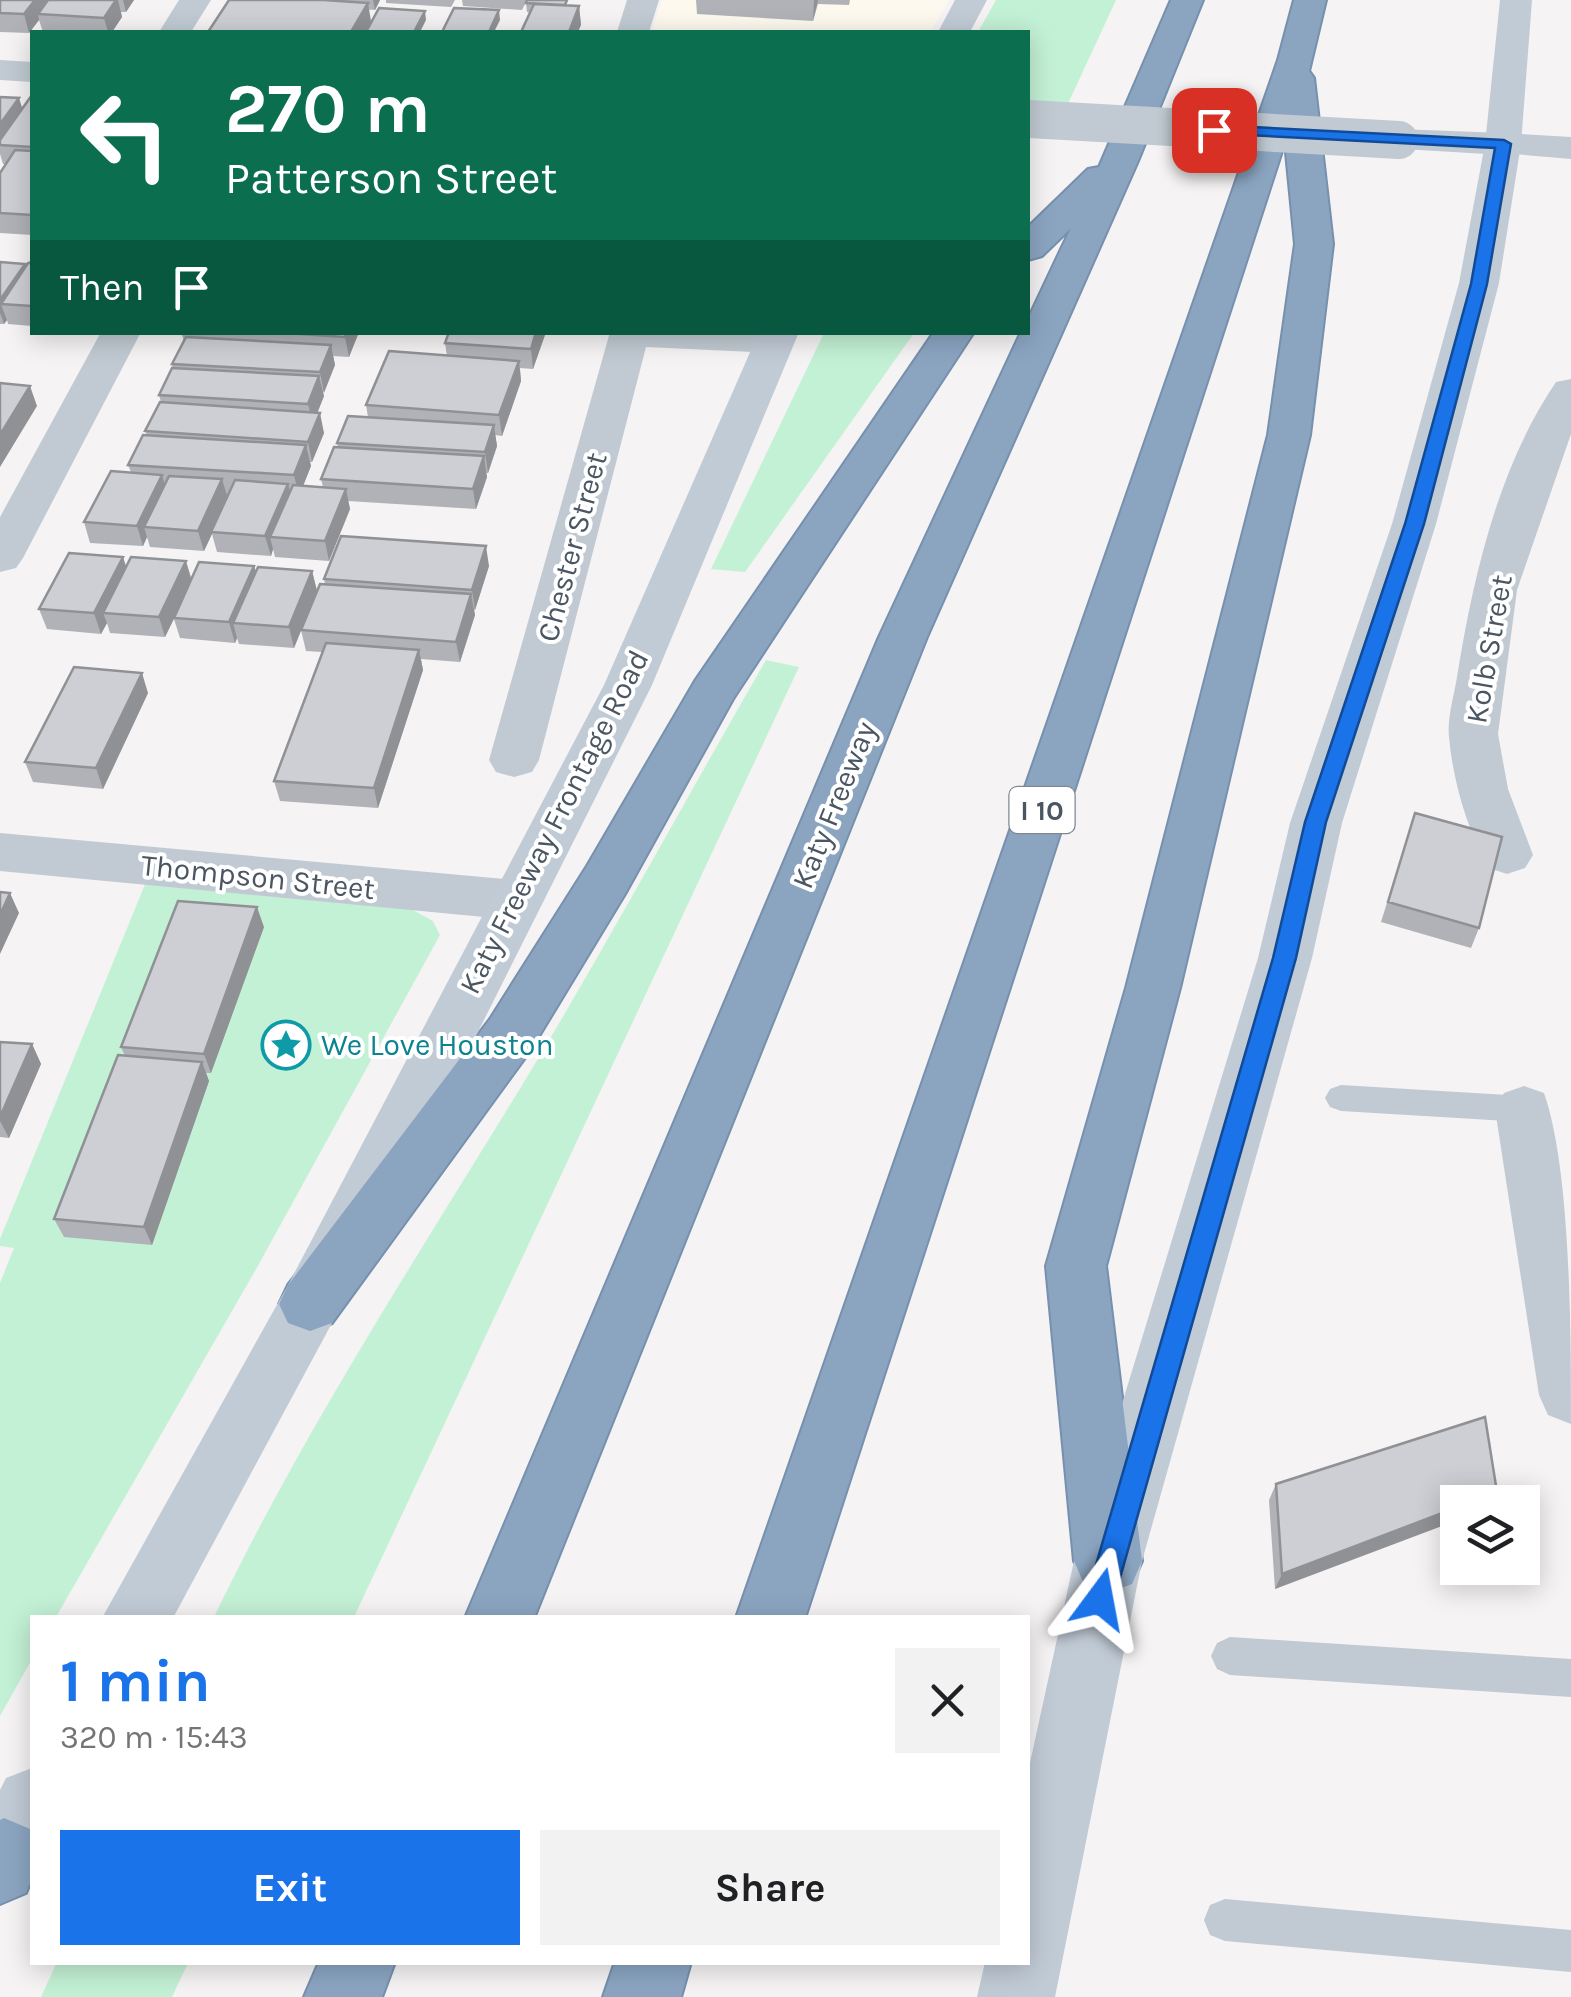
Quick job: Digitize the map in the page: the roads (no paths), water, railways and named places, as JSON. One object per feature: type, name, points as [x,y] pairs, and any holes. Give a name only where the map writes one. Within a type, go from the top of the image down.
[{"type":"highway","name":"Katy Freeway","points":[[500,1615],[903,637],[1020,370],[1128,150],[1188,0]]},
{"type":"highway","name":"I 10","points":[[771,1615],[1295,60],[1310,0]]},
{"type":"highway","points":[[1108,1561],[1076,1266],[1153,988],[1289,435],[1314,244],[1295,60]]},
{"type":"highway","points":[[1030,246],[1128,150]]},
{"type":"highway","points":[[310,1304],[510,1035],[606,880],[712,693],[952,335]]},
{"type":"highway","points":[[342,1997],[356,1965]]},
{"type":"highway","points":[[642,1997],[653,1965]]},
{"type":"main road","points":[[955,30],[971,0]]},
{"type":"main road","points":[[1030,1931],[1108,1561],[1284,958],[1316,822],[1414,524],[1479,284],[1504,144],[1516,0]]},
{"type":"main road","name":"Katy Freeway Frontage Road","points":[[138,1615],[310,1304],[628,685],[776,337]]},
{"type":"main road","points":[[1016,1997],[1022,1965]]},
{"type":"street","points":[[176,30],[195,0]]},
{"type":"street","points":[[634,30],[643,0]]},
{"type":"street","points":[[0,70],[30,72]]},
{"type":"street","points":[[1030,119],[1571,148]]},
{"type":"street","points":[[0,558],[119,335]]},
{"type":"street","name":"Chester Street","points":[[514,760],[629,335]]},
{"type":"street","name":"Chester Street","points":[[703,335],[776,337]]},
{"type":"street","name":"Kolb Street","points":[[1507,855],[1483,790],[1473,734],[1494,590],[1538,458],[1571,391]]},
{"type":"street","name":"Thompson Street","points":[[0,852],[516,900]]},
{"type":"street","points":[[1524,1108],[1571,1395]]},
{"type":"lane","points":[[1341,1098],[1524,1108]]},
{"type":"lane","points":[[1230,1656],[1571,1678]]},
{"type":"lane","points":[[1225,1920],[1571,1952]]},
{"type":"place","name":"We Love Houston","points":[[286,1045]]}]
